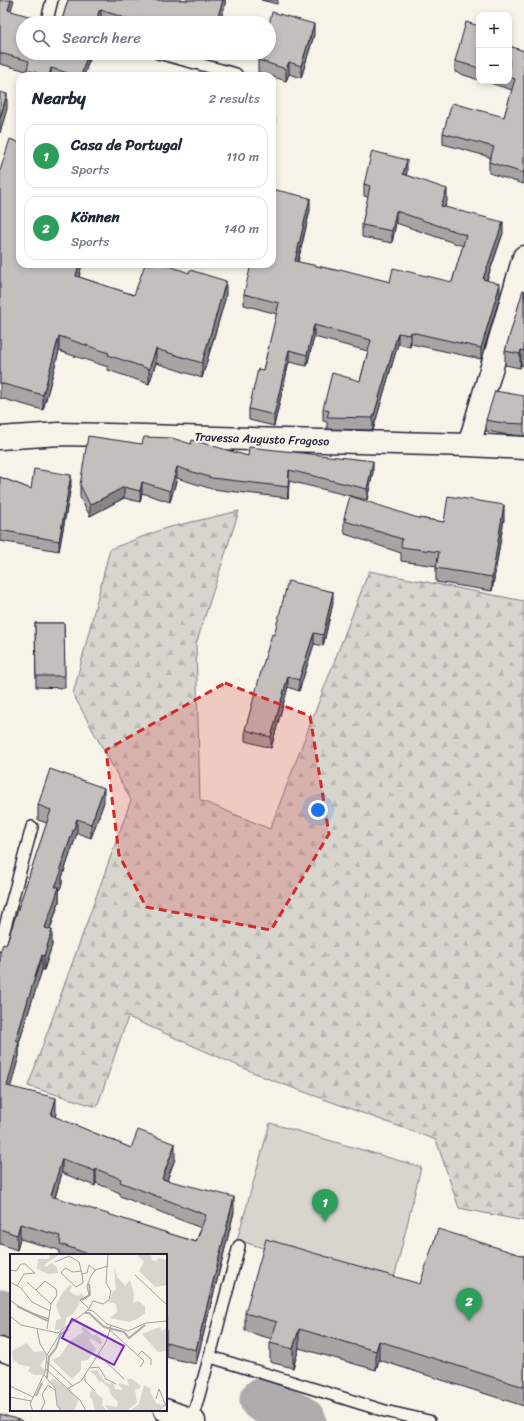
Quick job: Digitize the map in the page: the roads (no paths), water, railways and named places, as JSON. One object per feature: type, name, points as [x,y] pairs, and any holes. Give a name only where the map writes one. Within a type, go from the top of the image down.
[{"type":"street","points":[[470,445],[524,257]]},
{"type":"street","name":"Travessa Augusto Fragoso","points":[[0,438],[59,434],[470,445],[524,448]]},
{"type":"street","points":[[0,1348],[10,1353]]},
{"type":"street","points":[[167,1411],[193,1421]]},
{"type":"lane","points":[[48,16],[52,0]]},
{"type":"lane","points":[[184,60],[229,72]]},
{"type":"lane","points":[[0,945],[32,827]]},
{"type":"lane","points":[[193,1421],[239,1246]]},
{"type":"lane","points":[[209,1359],[214,1358],[384,1411],[429,1421]]},
{"type":"waterway","points":[[0,1312],[10,1316]]},
{"type":"waterway","points":[[262,1400],[301,1418],[304,1421]]},
{"type":"place","name":"Casa de Portugal","points":[[325,1222]]},
{"type":"place","name":"Können","points":[[469,1321]]}]
